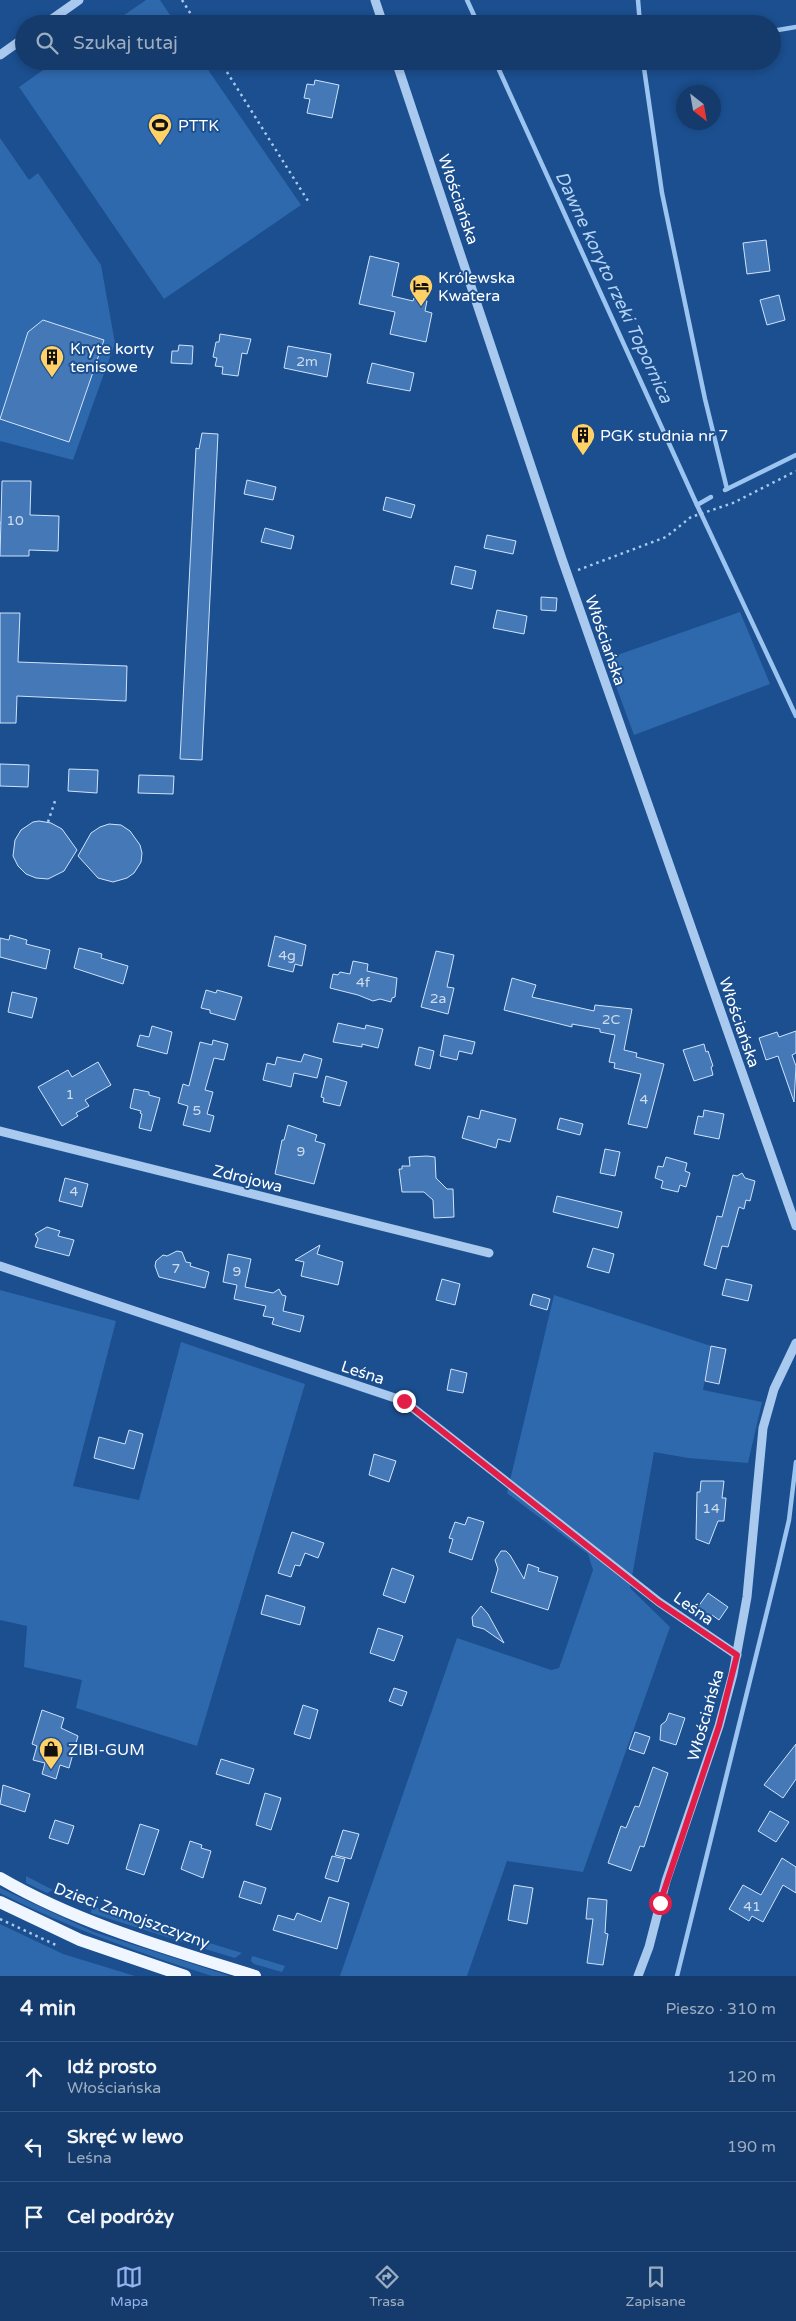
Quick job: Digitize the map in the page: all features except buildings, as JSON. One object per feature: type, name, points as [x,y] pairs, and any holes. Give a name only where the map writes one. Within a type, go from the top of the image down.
[{"type":"main road","name":"Dzieci Zamojszczyzny","points":[[0,1878],[82,1918],[136,1938],[255,1976]]},
{"type":"main road","points":[[0,1902],[80,1940],[185,1976]]},
{"type":"street","points":[[58,15],[79,0]]},
{"type":"street","points":[[375,0],[380,15]]},
{"type":"street","points":[[0,55],[15,44]]},
{"type":"street","name":"Włościańska","points":[[399,70],[567,574],[796,1226]]},
{"type":"street","name":"Zdrojowa","points":[[0,1131],[489,1253]]},
{"type":"street","name":"Leśna","points":[[0,1266],[404,1401],[658,1602],[737,1655]]},
{"type":"street","name":"Włościańska","points":[[638,1975],[652,1938],[666,1880],[719,1726],[737,1655],[751,1558],[763,1428],[774,1389],[796,1343]]},
{"type":"path","points":[[182,0],[191,15]]},
{"type":"path","points":[[226,70],[308,201]]},
{"type":"path","points":[[567,574],[666,537],[691,517],[733,503],[796,471]]},
{"type":"path","points":[[48,822],[56,798]]},
{"type":"shaded area","points":[[146,0],[160,0],[170,15],[124,15]]},
{"type":"shaded area","name":"PTTK","points":[[43,70],[208,70],[301,205],[164,299],[19,87]]},
{"type":"shaded area","points":[[0,138],[29,180],[38,173],[101,265],[115,343],[73,460],[0,441]]},
{"type":"shaded area","points":[[740,612],[770,684],[634,735],[606,659]]},
{"type":"shaded area","points":[[0,1290],[116,1321],[73,1486],[139,1500],[181,1342],[305,1384],[197,1746],[76,1708],[82,1680],[24,1667],[27,1626],[0,1620]]},
{"type":"shaded area","points":[[554,1295],[711,1346],[703,1390],[762,1402],[748,1463],[688,1458],[654,1452],[630,1588],[670,1627],[583,1872],[507,1861],[467,1976],[340,1976],[457,1638],[551,1670],[559,1668],[593,1570],[588,1554],[507,1493]]},
{"type":"shaded area","points":[[26,1876],[53,1890],[47,1893],[26,1883]]},
{"type":"shaded area","points":[[0,1888],[94,1932],[230,1976],[212,1976],[105,1939],[26,1906],[0,1893]]},
{"type":"shaded area","points":[[92,1906],[194,1937],[193,1941],[186,1943],[91,1913]]},
{"type":"shaded area","points":[[0,1924],[63,1954],[135,1976],[0,1976]]},
{"type":"shaded area","points":[[203,1941],[242,1953],[235,1958],[205,1949],[202,1946]]},
{"type":"shaded area","points":[[252,1956],[285,1966],[282,1972],[254,1964],[251,1961]]},
{"type":"waterway","name":"Dawne koryto rzeki Topornica","points":[[467,0],[474,15]]},
{"type":"waterway","points":[[638,0],[639,15]]},
{"type":"waterway","points":[[781,30],[796,27]]},
{"type":"waterway","name":"Dawne koryto rzeki Topornica","points":[[499,70],[697,505],[796,716]]},
{"type":"waterway","points":[[644,70],[662,193],[705,399],[727,489]]},
{"type":"waterway","points":[[725,490],[796,455]]},
{"type":"waterway","points":[[697,505],[711,497]]},
{"type":"waterway","name":"Dawne koryto rzeki Topornica","points":[[677,1976],[789,1520],[796,1462]]},
{"type":"place","name":"PTTK","points":[[160,146]]},
{"type":"place","name":"Królewska Kwatera","points":[[421,307]]},
{"type":"place","name":"Kryte korty tenisowe","points":[[52,378]]},
{"type":"place","name":"PGK studnia nr 7","points":[[583,456]]},
{"type":"place","name":"ZIBI-GUM","points":[[51,1770]]},
{"type":"route","points":[[404,1401],[658,1602],[737,1655],[719,1726],[666,1880],[660,1903]]}]
